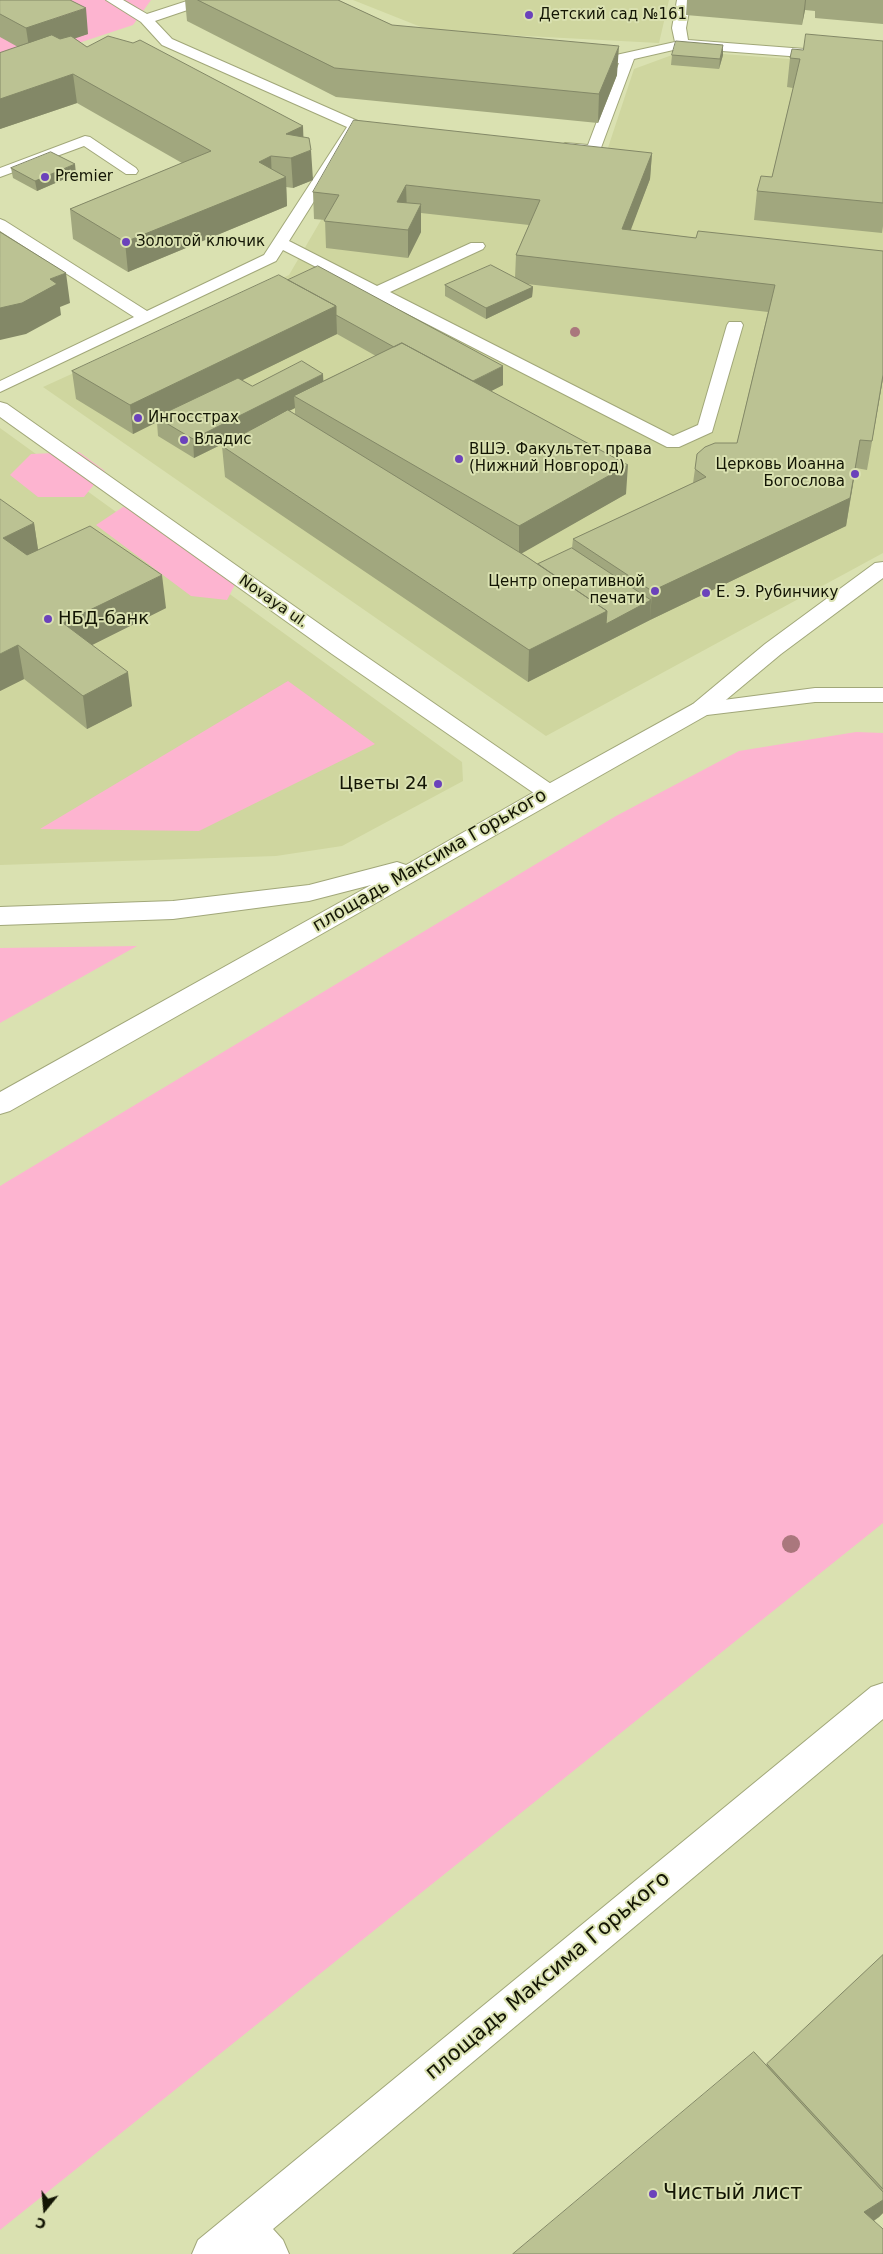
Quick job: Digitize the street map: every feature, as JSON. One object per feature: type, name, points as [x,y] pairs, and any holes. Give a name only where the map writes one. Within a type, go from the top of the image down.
[{"type":"main road","name":"Novaya ul.","points":[[0,408],[340,649],[549,793]]},
{"type":"main road","points":[[702,709],[773,649],[883,568]]},
{"type":"main road","name":"площадь Максима Горького","points":[[0,1104],[437,859],[549,793],[702,709],[815,695],[883,694]]},
{"type":"main road","points":[[0,916],[173,910],[308,893],[437,859]]},
{"type":"main road","name":"площадь Максима Горького","points":[[212,2254],[257,2241],[883,1698]]},
{"type":"lane","points":[[113,0],[146,19],[166,42],[355,124],[371,126]]},
{"type":"lane","points":[[146,19],[203,0]]},
{"type":"lane","points":[[682,44],[679,28],[684,0]]},
{"type":"lane","points":[[568,58],[606,61],[682,44],[883,59]]},
{"type":"lane","points":[[554,146],[594,150],[628,56]]},
{"type":"lane","points":[[0,387],[270,258],[355,124]]},
{"type":"lane","points":[[0,173],[85,140],[131,171]]},
{"type":"lane","points":[[0,224],[146,317]]},
{"type":"lane","points":[[281,243],[673,443],[706,428],[735,325]]},
{"type":"lane","points":[[377,292],[477,246]]},
{"type":"shaded area","points":[[0,0],[151,0],[133,25],[0,69]]},
{"type":"shaded area","name":"Детский сад №161","points":[[353,0],[669,0],[659,43],[431,31]]},
{"type":"shaded area","points":[[683,51],[883,66],[883,553],[546,736],[43,387],[289,275],[363,148],[600,172],[634,69]]},
{"type":"shaded area","points":[[0,428],[462,762],[463,781],[342,846],[276,856],[0,865]]},
{"type":"shaded area","points":[[79,452],[105,471],[84,497],[38,497],[10,475],[31,454]]},
{"type":"shaded area","points":[[123,507],[160,511],[242,571],[227,600],[191,596],[96,525]]},
{"type":"shaded area","points":[[288,681],[375,744],[199,831],[40,829]]},
{"type":"shaded area","points":[[856,732],[883,733],[883,1523],[0,2230],[0,1186],[616,816],[739,751]]},
{"type":"shaded area","points":[[137,946],[0,1023],[0,948]]},
{"type":"building","points":[[0,0],[70,0],[86,8],[26,28],[0,14]]},
{"type":"building","points":[[198,0],[338,0],[392,25],[619,46],[599,94],[335,68]]},
{"type":"building","points":[[806,34],[883,41],[883,203],[757,191],[761,176],[772,177],[800,59],[790,58],[792,49],[803,50]]},
{"type":"building","points":[[52,35],[60,39],[71,36],[87,47],[108,36],[133,43],[140,40],[303,126],[286,134],[309,138],[311,150],[291,158],[271,156],[259,162],[286,177],[125,242],[70,209],[211,151],[73,74],[0,99],[0,53]]},
{"type":"building","points":[[676,41],[723,45],[720,59],[672,55]]},
{"type":"building","points":[[354,120],[652,153],[622,229],[696,238],[698,231],[883,251],[883,375],[872,441],[860,440],[850,498],[652,591],[573,539],[706,477],[695,469],[697,454],[705,447],[715,443],[737,443],[775,285],[516,255],[540,200],[406,185],[397,202],[421,204],[408,230],[324,221],[339,195],[313,192]]},
{"type":"building","points":[[51,152],[75,164],[35,181],[11,168]]},
{"type":"building","points":[[0,232],[66,273],[50,279],[57,284],[22,303],[0,308]]},
{"type":"building","points":[[491,265],[533,287],[486,308],[445,285]]},
{"type":"building","points":[[318,266],[503,366],[473,381],[402,343],[394,347],[336,315],[336,306],[288,280]]},
{"type":"building","points":[[279,275],[336,306],[130,405],[72,371]]},
{"type":"building","name":"ВШЭ. Факультет права (Нижний Новгород)","points":[[402,343],[628,465],[519,526],[294,396]]},
{"type":"building","points":[[302,361],[323,374],[193,439],[156,417],[238,378],[252,386]]},
{"type":"building","points":[[288,410],[527,557],[607,611],[529,650],[222,446]]},
{"type":"building","points":[[0,499],[34,523],[3,538],[27,555],[90,526],[162,575],[63,623],[128,672],[83,696],[18,645],[0,654]]},
{"type":"building","points":[[572,548],[651,600],[606,624],[607,611],[538,564]]},
{"type":"building","points":[[883,1955],[883,2189],[767,2064]]},
{"type":"building","points":[[754,2052],[883,2192],[883,2200],[864,2212],[883,2229],[883,2254],[513,2254]]},
{"type":"place","name":"Детский сад №161","points":[[529,15]]},
{"type":"place","name":"Premier","points":[[45,177]]},
{"type":"place","name":"Золотой ключик","points":[[126,242]]},
{"type":"place","name":"Ингосстрах","points":[[138,418]]},
{"type":"place","name":"Владис","points":[[184,440]]},
{"type":"place","name":"ВШЭ. Факультет права (Нижний Новгород)","points":[[459,459]]},
{"type":"place","name":"Церковь Иоанна Богослова","points":[[855,474]]},
{"type":"place","name":"Центр оперативной печати","points":[[655,591]]},
{"type":"place","name":"Е. Э. Рубинчику","points":[[706,593]]},
{"type":"place","name":"НБД-банк","points":[[48,619]]},
{"type":"place","name":"Цветы 24","points":[[438,784]]},
{"type":"place","name":"Чистый лист","points":[[653,2194]]}]
